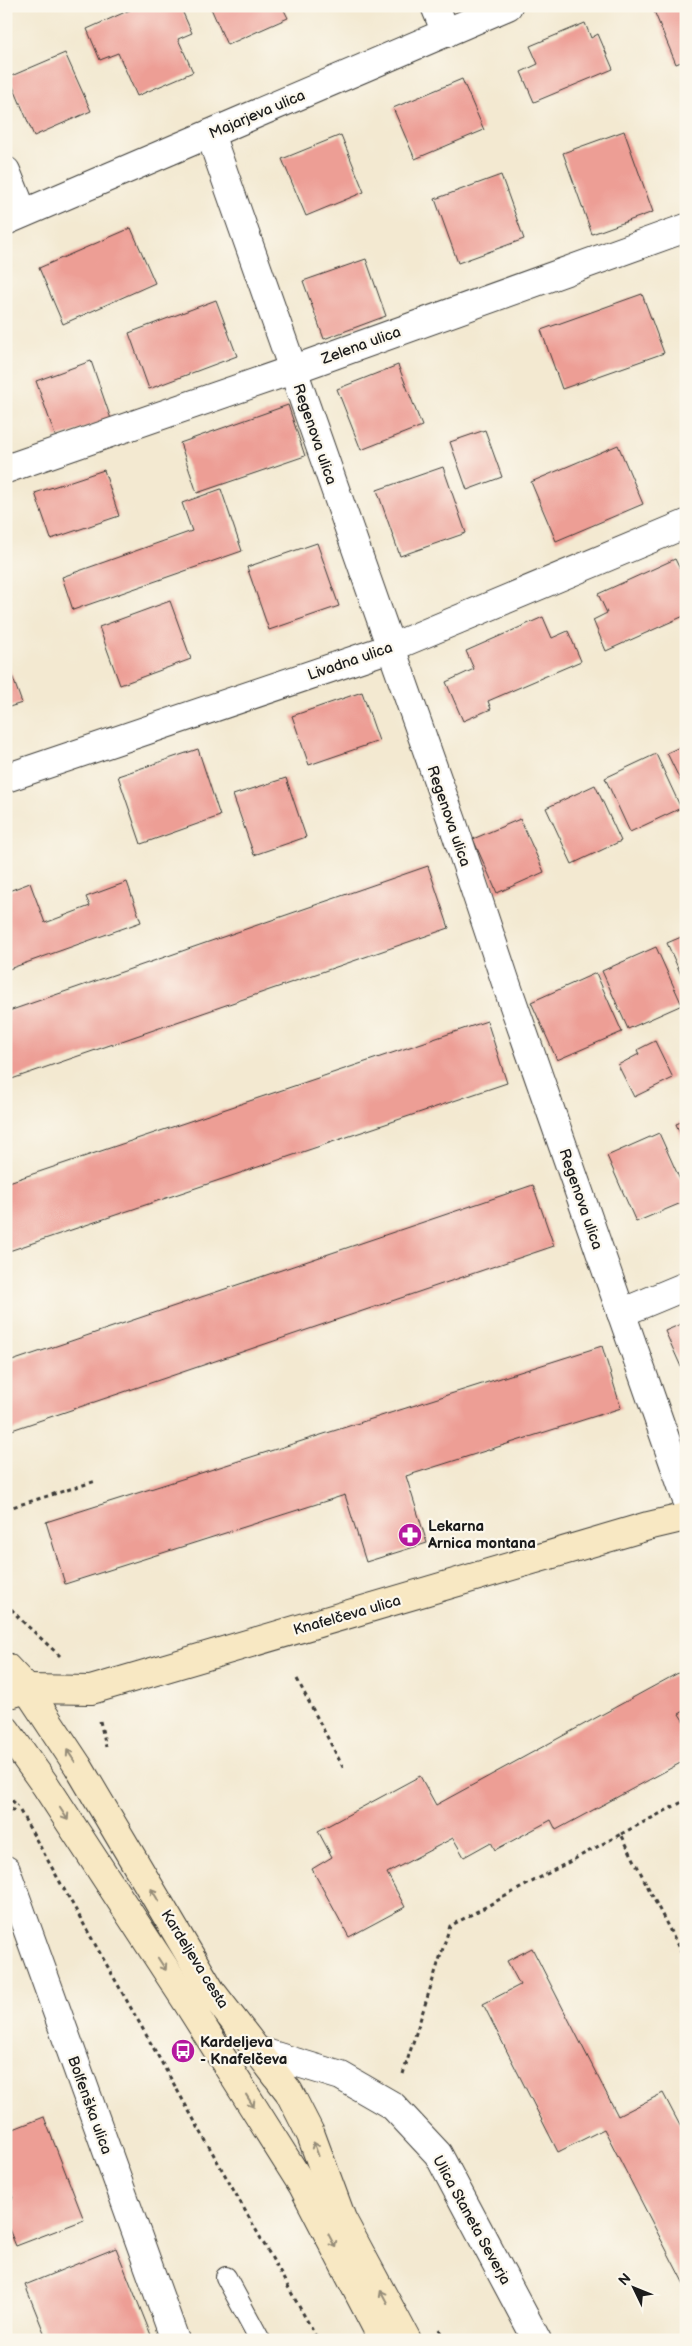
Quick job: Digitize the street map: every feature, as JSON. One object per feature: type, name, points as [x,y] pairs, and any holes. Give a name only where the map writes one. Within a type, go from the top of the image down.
[{"type":"street","points":[[435,6],[446,33]]},
{"type":"street","name":"Majarjeva ulica","points":[[15,217],[508,6]]},
{"type":"street","name":"Regenova ulica","points":[[210,134],[686,1498]]},
{"type":"street","points":[[6,171],[15,217]]},
{"type":"street","name":"Zelena ulica","points":[[6,469],[292,370],[686,228]]},
{"type":"street","name":"Livadna ulica","points":[[6,778],[390,648],[686,524]]},
{"type":"street","points":[[621,1313],[686,1286]]},
{"type":"street","name":"Knafelčeva ulica","points":[[16,1692],[91,1690],[686,1517]]},
{"type":"street","name":"Kardeljeva cesta","points":[[6,1668],[16,1692],[78,1766],[211,1991],[289,2092],[311,2135],[342,2219],[407,2340]]},
{"type":"street","name":"Kardeljeva cesta","points":[[6,1730],[46,1786],[303,2186],[384,2340]]},
{"type":"street","name":"Bolfenška ulica","points":[[6,1870],[175,2340]]},
{"type":"street","name":"Ulica Staneta Severja","points":[[259,2051],[341,2076],[393,2106],[438,2154],[537,2340]]},
{"type":"lane","points":[[226,2277],[260,2340]]},
{"type":"path","points":[[6,1509],[96,1481]]},
{"type":"path","points":[[298,1679],[346,1771]]},
{"type":"path","points":[[6,1795],[17,1805],[318,2340]]},
{"type":"path","points":[[393,2106],[450,1926],[686,1800]]},
{"type":"path","points":[[6,1818],[17,1805]]},
{"type":"path","points":[[621,1834],[686,1962]]},
{"type":"building","points":[[139,6],[180,6],[192,33],[178,39],[193,72],[137,96],[118,53],[100,60],[87,29]]},
{"type":"building","points":[[210,6],[282,6],[288,18],[227,45]]},
{"type":"building","points":[[652,6],[686,6],[686,60],[676,64]]},
{"type":"building","points":[[585,23],[591,38],[598,34],[613,69],[534,102],[521,72],[538,64],[530,46]]},
{"type":"building","points":[[65,53],[91,111],[34,136],[9,77]]},
{"type":"building","points":[[462,79],[484,130],[415,159],[393,108]]},
{"type":"building","points":[[624,131],[653,212],[592,234],[563,153]]},
{"type":"building","points":[[341,135],[364,192],[306,216],[282,159]]},
{"type":"building","points":[[501,175],[524,239],[458,263],[435,199]]},
{"type":"building","points":[[131,228],[155,283],[63,324],[39,268]]},
{"type":"building","points":[[366,259],[386,316],[324,339],[303,281]]},
{"type":"building","points":[[642,294],[664,353],[562,389],[541,330]]},
{"type":"building","points":[[216,300],[237,356],[149,389],[129,333]]},
{"type":"building","points":[[91,361],[111,419],[56,438],[36,381]]},
{"type":"building","points":[[398,365],[422,426],[361,450],[337,389]]},
{"type":"building","points":[[288,405],[305,456],[197,493],[180,443]]},
{"type":"building","points":[[485,430],[502,477],[467,490],[450,442]]},
{"type":"building","points":[[618,445],[643,504],[556,541],[531,482]]},
{"type":"building","points":[[443,467],[466,533],[400,556],[377,490]]},
{"type":"building","points":[[104,470],[119,516],[51,539],[35,493]]},
{"type":"building","points":[[221,489],[242,551],[73,610],[62,577],[192,531],[182,503]]},
{"type":"building","points":[[317,543],[339,606],[269,630],[247,567]]},
{"type":"building","points":[[675,559],[686,581],[686,615],[606,651],[593,620],[607,613],[598,594]]},
{"type":"building","points":[[170,601],[191,659],[120,685],[99,627]]},
{"type":"building","points":[[543,617],[552,638],[568,631],[581,661],[488,701],[491,709],[463,721],[446,682],[474,669],[466,651]]},
{"type":"building","points":[[6,659],[22,703],[6,708]]},
{"type":"building","points":[[362,692],[379,741],[309,765],[292,716]]},
{"type":"building","points":[[686,744],[686,792],[667,753]]},
{"type":"building","points":[[198,749],[220,816],[141,844],[118,776]]},
{"type":"building","points":[[656,754],[681,808],[630,832],[605,778]]},
{"type":"building","points":[[286,778],[306,837],[254,855],[233,795]]},
{"type":"building","points":[[595,785],[621,841],[572,864],[546,808]]},
{"type":"building","points":[[520,819],[544,872],[497,893],[473,839]]},
{"type":"building","points":[[428,866],[449,928],[6,1081],[6,1012]]},
{"type":"building","points":[[127,882],[141,922],[6,970],[6,892],[30,883],[45,923],[90,906],[86,897]]},
{"type":"building","points":[[686,935],[686,986],[667,943]]},
{"type":"building","points":[[656,947],[682,1005],[628,1029],[602,971]]},
{"type":"building","points":[[596,973],[622,1032],[557,1060],[531,1002]]},
{"type":"building","points":[[487,1021],[507,1083],[6,1252],[6,1183]]},
{"type":"building","points":[[655,1041],[673,1078],[634,1097],[618,1065],[639,1054],[637,1050]]},
{"type":"building","points":[[686,1120],[686,1147],[676,1124]]},
{"type":"building","points":[[659,1133],[686,1193],[686,1201],[636,1222],[607,1156]]},
{"type":"building","points":[[533,1185],[554,1246],[6,1432],[6,1363]]},
{"type":"building","points":[[686,1322],[686,1378],[665,1331]]},
{"type":"building","points":[[602,1346],[621,1408],[406,1476],[427,1543],[366,1562],[345,1495],[65,1584],[46,1522]]},
{"type":"building","points":[[680,1672],[686,1683],[686,1710],[679,1714],[686,1725],[686,1760],[556,1830],[551,1820],[495,1850],[491,1842],[464,1857],[453,1838],[387,1873],[405,1907],[349,1937],[312,1869],[332,1857],[318,1831],[420,1776],[436,1805]]},
{"type":"building","points":[[532,1948],[618,2116],[663,2093],[686,2137],[686,2288],[604,2129],[558,2152],[483,2004],[520,1985],[507,1961]]},
{"type":"building","points":[[44,2117],[84,2220],[16,2246],[6,2222],[6,2201],[13,2198],[6,2182],[6,2132]]},
{"type":"building","points":[[116,2248],[153,2340],[47,2340],[25,2285]]},
{"type":"place","name":"Lekarna Arnica montana","points":[[410,1535]]},
{"type":"place","name":"Kardeljeva - Knafelčeva","points":[[183,2051]]}]
